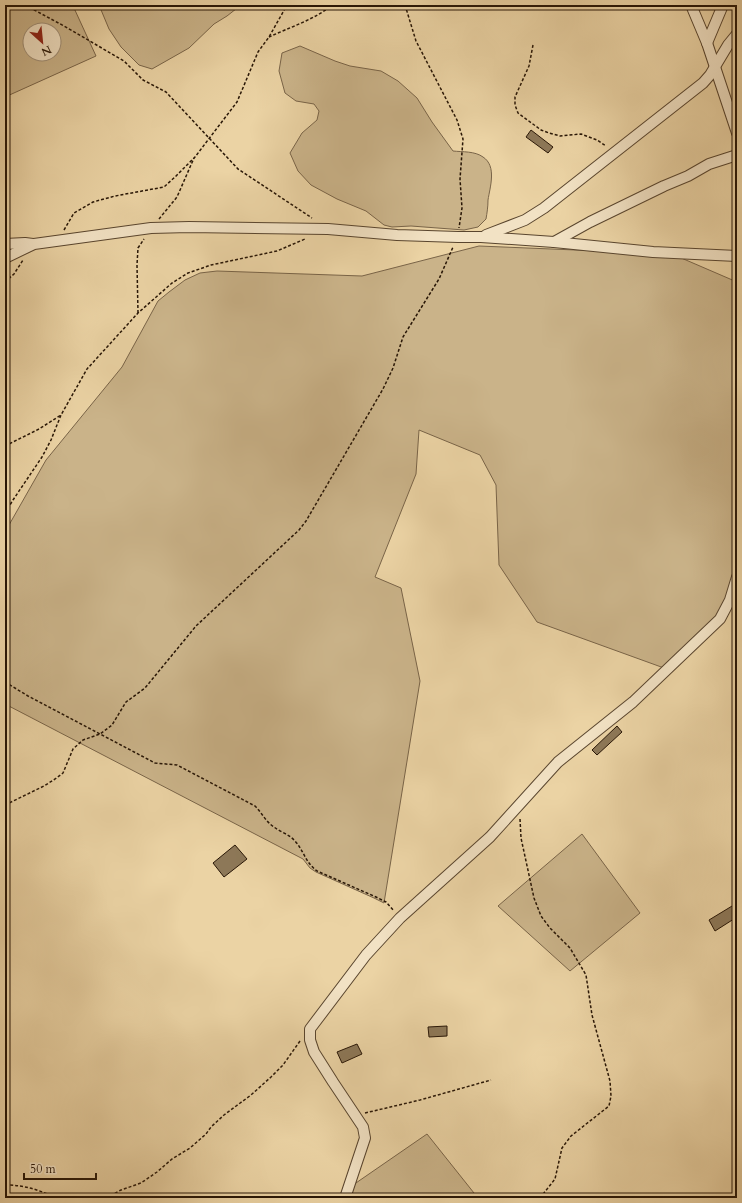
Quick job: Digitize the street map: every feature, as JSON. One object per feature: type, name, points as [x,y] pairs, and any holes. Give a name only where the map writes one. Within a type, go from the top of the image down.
[{"type":"street","points":[[691,5],[707,43],[737,133]]},
{"type":"street","points":[[707,43],[723,5]]},
{"type":"street","points":[[482,237],[524,220],[544,208],[703,83],[737,34]]},
{"type":"street","points":[[554,242],[590,222],[688,176],[709,164],[737,155]]},
{"type":"street","points":[[5,244],[57,242],[151,228],[189,227],[328,229],[397,235],[482,237],[554,242],[653,252],[737,256]]},
{"type":"street","points":[[5,258],[34,244]]},
{"type":"street","points":[[345,1198],[365,1138],[363,1127],[314,1052],[310,1040],[310,1029],[366,955],[400,918],[490,837],[558,762],[633,702],[720,619],[730,600],[737,577]]},
{"type":"path","points":[[25,5],[124,61],[143,80],[166,92],[238,169],[315,220]]},
{"type":"path","points":[[283,10],[284,5]]},
{"type":"path","points":[[57,242],[74,213],[93,202],[115,196],[164,187],[195,157],[237,102],[258,52],[269,37],[287,5]]},
{"type":"path","points":[[269,37],[303,22],[332,5]]},
{"type":"path","points":[[5,805],[55,779],[63,773],[73,749],[84,740],[100,734],[112,725],[126,702],[145,688],[196,626],[299,530],[306,521],[383,389],[393,368],[403,338],[439,279],[458,237],[462,208],[460,178],[463,138],[457,120],[416,41],[405,5]]},
{"type":"path","points":[[533,45],[529,66],[515,97],[515,105],[518,113],[541,130],[560,136],[581,134],[597,140],[609,147],[618,149]]},
{"type":"path","points":[[5,513],[42,457],[61,415],[87,369],[138,313],[172,283],[188,273],[211,265],[277,251],[306,238]]},
{"type":"path","points":[[5,282],[14,274],[34,244]]},
{"type":"path","points":[[5,446],[39,429],[61,415]]},
{"type":"path","points":[[5,682],[28,696],[155,763],[177,765],[255,806],[265,820],[273,827],[293,838],[311,867],[386,902],[400,918]]},
{"type":"path","points":[[519,805],[521,838],[534,898],[542,916],[550,928],[570,948],[586,975],[592,1015],[610,1081],[611,1096],[609,1106],[571,1136],[562,1148],[555,1179],[540,1198]]},
{"type":"path","points":[[106,1198],[121,1190],[141,1183],[172,1159],[190,1148],[224,1115],[251,1095],[271,1077],[283,1065],[310,1029]]},
{"type":"path","points":[[355,1116],[491,1080]]},
{"type":"path","points":[[5,1185],[20,1185],[41,1191],[57,1198]]},
{"type":"shaded area","points":[[5,5],[81,5],[74,8],[96,56],[5,97]]},
{"type":"shaded area","points":[[99,5],[241,5],[214,24],[189,48],[152,69],[139,65],[121,47],[109,29]]},
{"type":"shaded area","points":[[300,46],[350,66],[381,71],[398,81],[417,98],[453,151],[468,152],[483,157],[490,166],[492,177],[486,219],[478,227],[464,230],[411,226],[392,227],[384,225],[366,211],[337,199],[311,185],[298,171],[290,153],[302,133],[317,120],[319,111],[314,104],[296,101],[285,93],[279,71],[282,53]]},
{"type":"shaded area","points":[[479,246],[672,254],[737,282],[737,576],[719,618],[664,668],[537,622],[499,565],[496,485],[480,455],[419,430],[416,474],[375,577],[401,588],[420,681],[384,903],[316,872],[310,868],[303,859],[5,704],[5,532],[46,460],[122,367],[158,301],[185,280],[200,273],[217,271],[362,276]]},
{"type":"shaded area","points":[[582,834],[640,913],[570,971],[498,906]]},
{"type":"shaded area","points":[[427,1134],[474,1193],[468,1198],[351,1198],[353,1185]]},
{"type":"building","points":[[531,130],[553,147],[548,153],[526,137]]},
{"type":"building","points":[[617,726],[622,732],[597,755],[592,750]]},
{"type":"building","points":[[235,845],[247,859],[224,877],[213,863]]},
{"type":"building","points":[[737,903],[737,917],[715,931],[709,920]]},
{"type":"building","points":[[447,1026],[447,1036],[429,1037],[428,1027]]},
{"type":"building","points":[[357,1044],[362,1054],[342,1063],[337,1052]]}]
